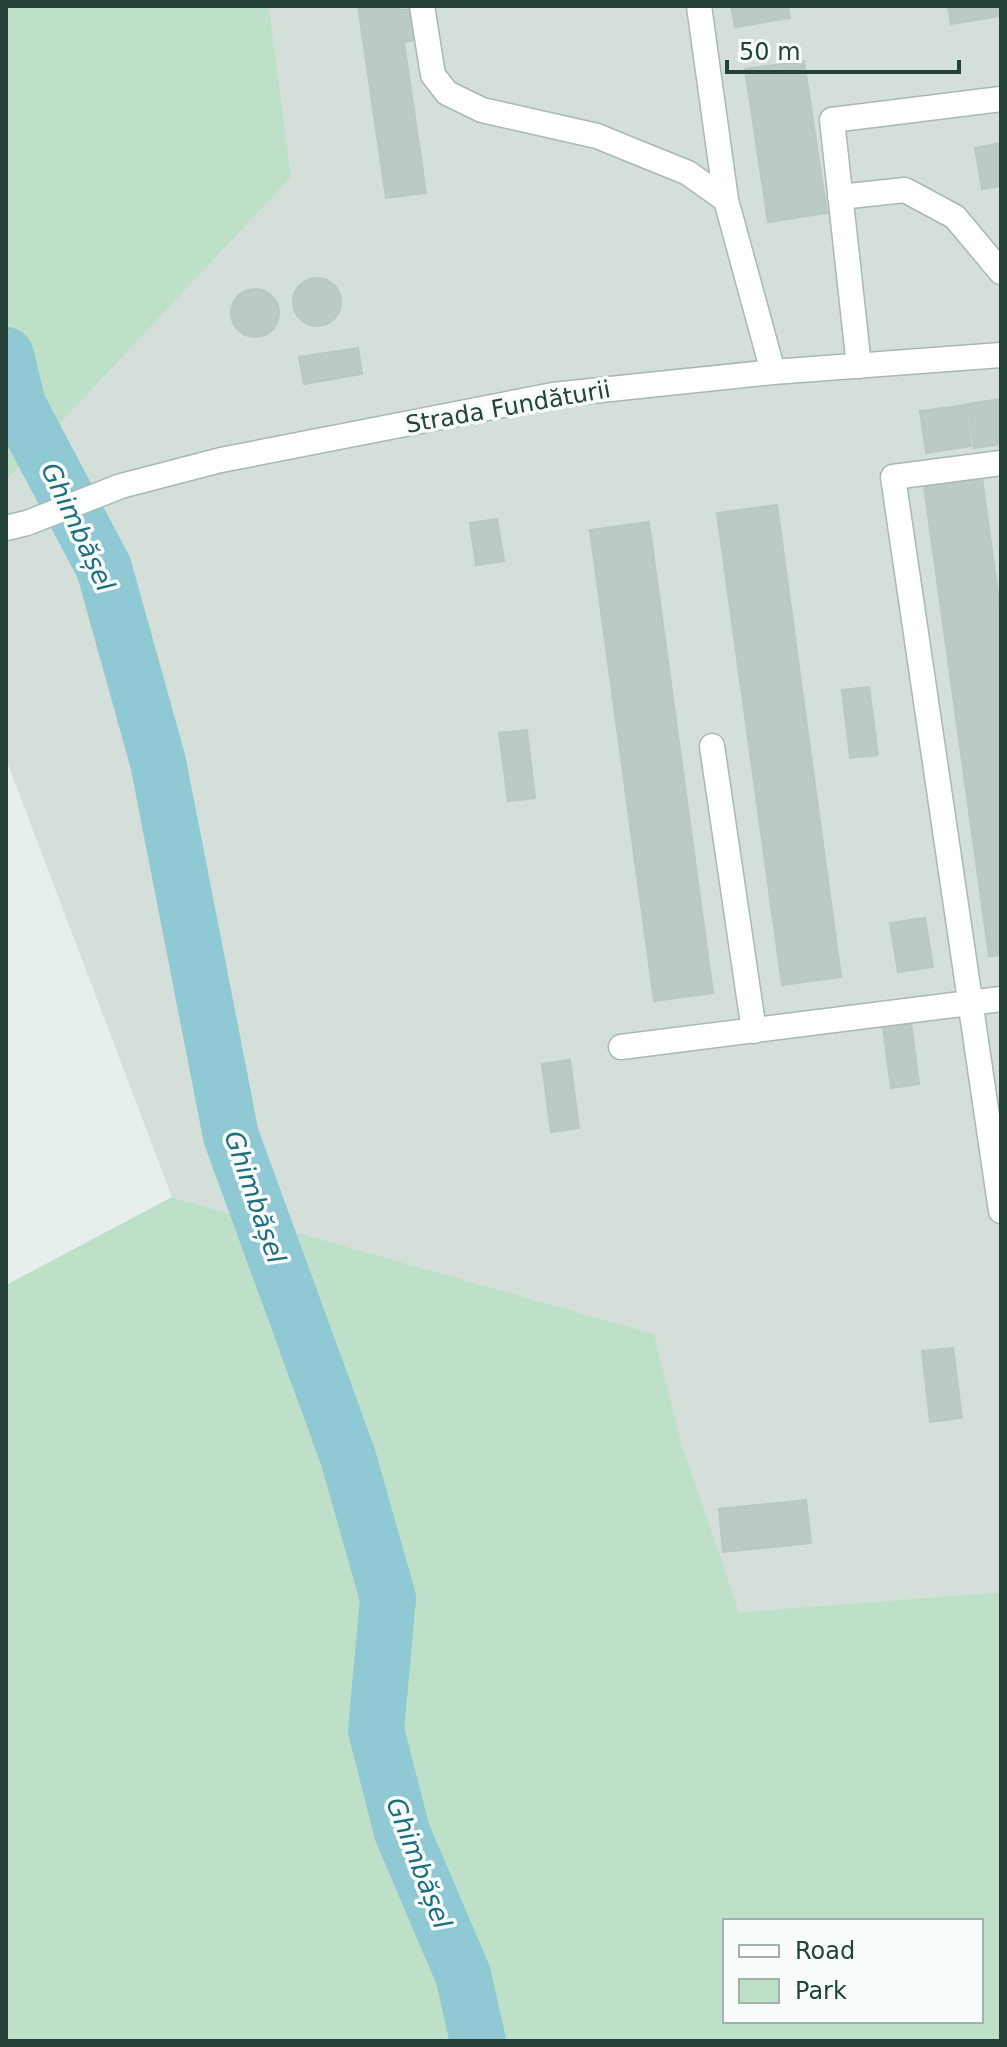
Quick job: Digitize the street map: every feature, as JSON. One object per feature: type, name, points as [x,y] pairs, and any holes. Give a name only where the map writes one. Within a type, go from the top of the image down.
[{"type":"street","points":[[422,6],[433,75],[447,93],[482,110],[597,136],[688,173],[726,200]]},
{"type":"street","points":[[699,6],[726,200],[773,372]]},
{"type":"street","points":[[859,366],[832,120],[1001,99]]},
{"type":"street","points":[[840,197],[905,190],[955,217],[1001,272]]},
{"type":"street","name":"Strada Fundăturii","points":[[17,526],[121,486],[221,460],[553,395],[773,372],[1001,355]]},
{"type":"street","points":[[1001,463],[893,477],[1001,1211]]},
{"type":"street","points":[[712,746],[754,1031]]},
{"type":"street","points":[[621,1047],[1001,999]]},
{"type":"shaded area","points":[[269,6],[1001,6],[1001,1592],[738,1612],[682,1445],[653,1334],[172,1197],[6,759],[6,481],[290,177]]},
{"type":"green space","points":[[6,6],[269,6],[291,177],[6,481]]},
{"type":"green space","points":[[172,1197],[654,1334],[682,1445],[739,1612],[1001,1592],[1001,2041],[8,2041],[6,1285]]},
{"type":"building","points":[[358,6],[412,9],[417,40],[404,42],[426,193],[386,198]]},
{"type":"building","points":[[731,6],[788,6],[790,18],[735,27]]},
{"type":"building","points":[[948,6],[1001,6],[1001,16],[951,24]]},
{"type":"building","points":[[804,61],[827,213],[768,222],[745,69]]},
{"type":"building","points":[[1001,143],[1001,186],[982,189],[975,148]]},
{"type":"building","points":[[317,278],[334,285],[341,302],[334,319],[317,326],[300,319],[293,302],[300,285]]},
{"type":"building","points":[[255,289],[272,296],[279,313],[272,330],[255,337],[238,330],[231,313],[238,296]]},
{"type":"building","points":[[358,348],[362,374],[304,384],[299,357]]},
{"type":"building","points":[[1001,399],[1001,444],[974,448],[967,404]]},
{"type":"building","points":[[965,405],[971,446],[926,453],[920,411]]},
{"type":"building","points":[[982,478],[1001,615],[1001,955],[989,956],[924,486]]},
{"type":"building","points":[[777,505],[841,977],[782,985],[717,513]]},
{"type":"building","points":[[497,519],[504,561],[476,565],[470,523]]},
{"type":"building","points":[[649,522],[713,993],[654,1001],[590,530]]},
{"type":"building","points":[[869,687],[878,755],[850,758],[842,690]]},
{"type":"building","points":[[527,730],[535,798],[508,801],[499,733]]},
{"type":"building","points":[[925,918],[933,967],[898,972],[890,923]]},
{"type":"building","points":[[910,1015],[919,1084],[891,1088],[882,1019]]},
{"type":"building","points":[[570,1060],[579,1128],[551,1132],[542,1064]]},
{"type":"building","points":[[953,1348],[962,1418],[930,1422],[922,1351]]},
{"type":"building","points":[[806,1500],[811,1543],[723,1552],[719,1509]]},
{"type":"waterway","name":"Ghimbășel","points":[[6,355],[18,405],[104,568],[158,762],[231,1136],[348,1457],[388,1598],[376,1730],[402,1832],[463,1975],[478,2041]]}]
